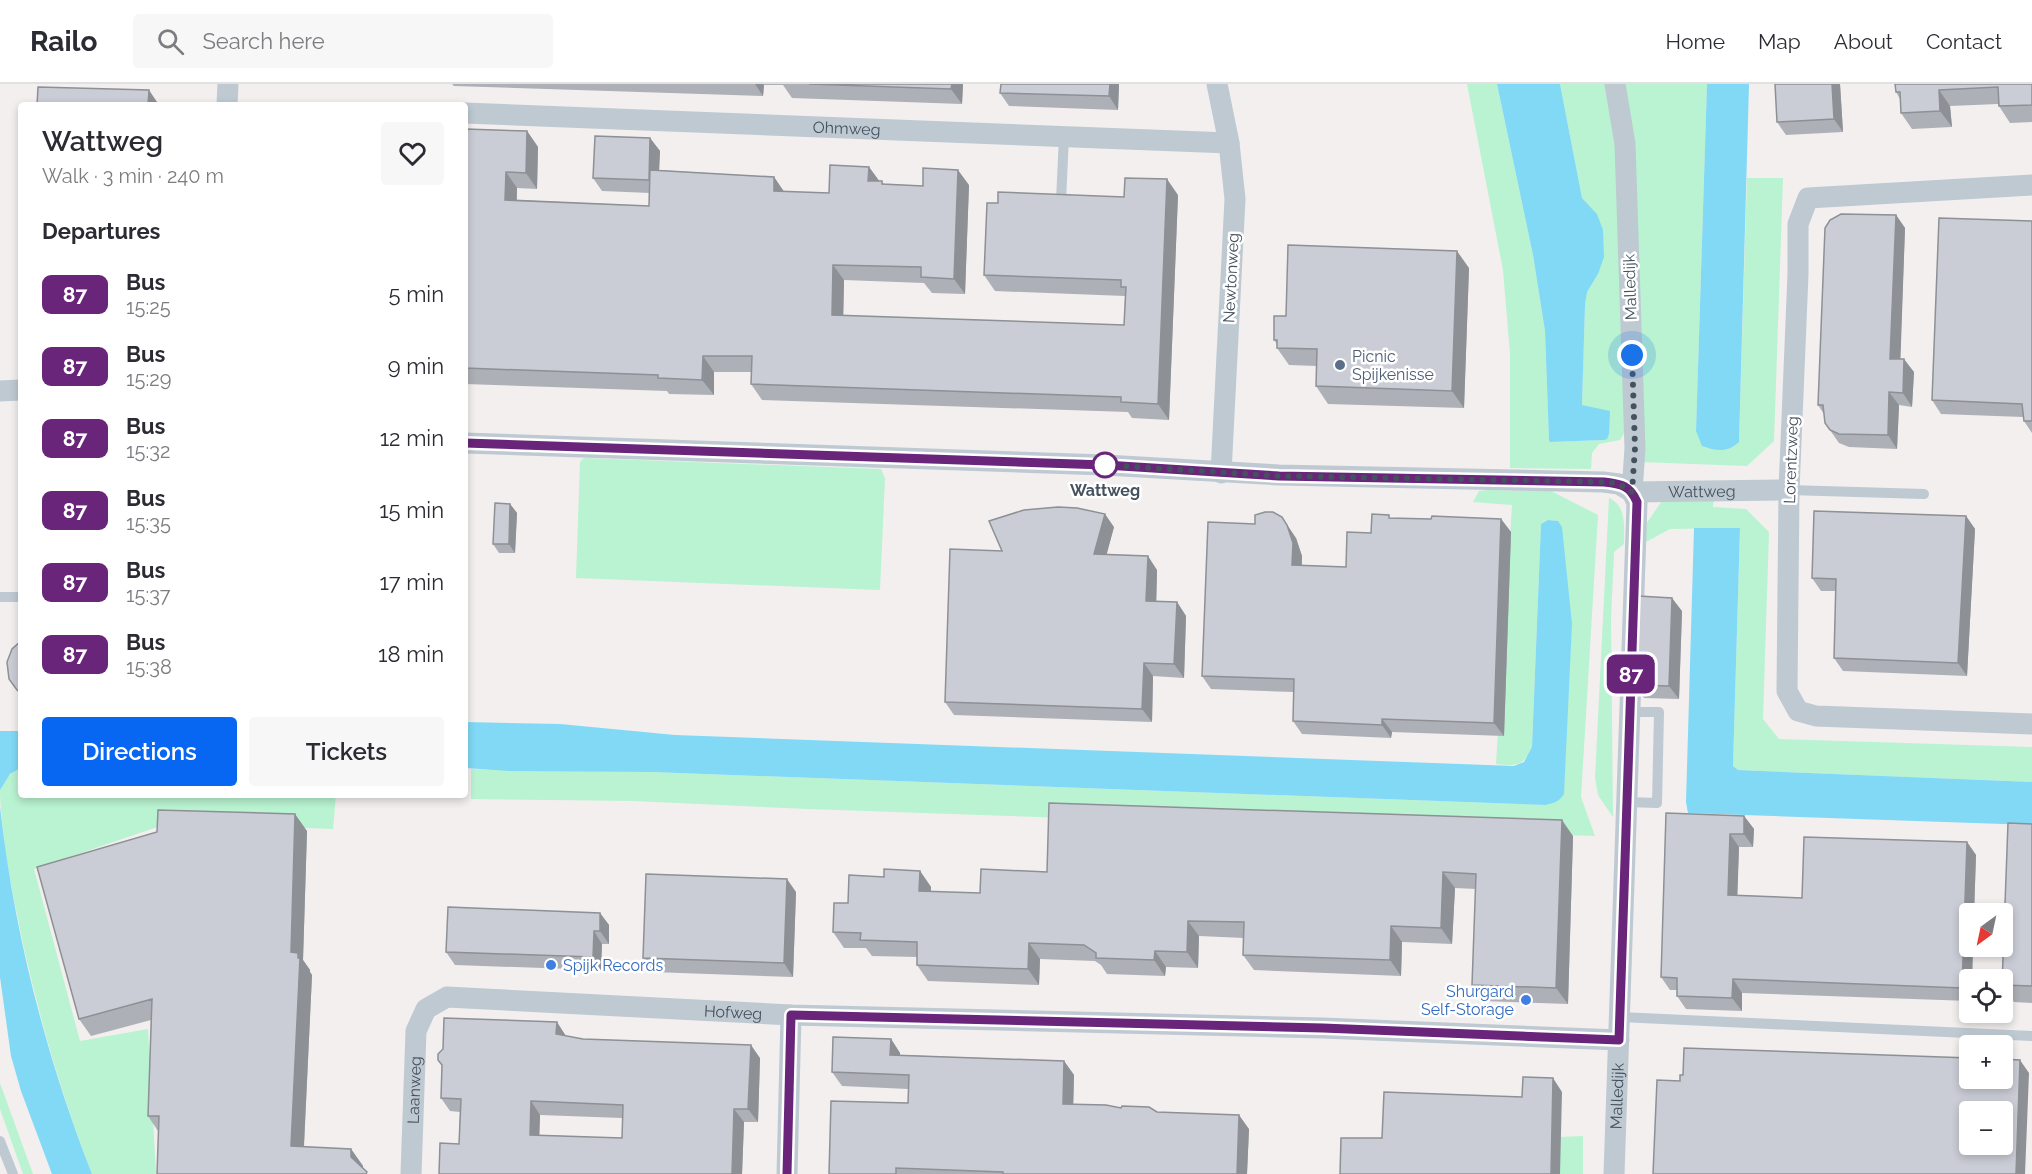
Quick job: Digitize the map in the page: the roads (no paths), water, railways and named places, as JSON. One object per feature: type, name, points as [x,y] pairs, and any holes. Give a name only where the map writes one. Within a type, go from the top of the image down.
[{"type":"street","points":[[227,102],[228,84]]},
{"type":"street","name":"Newtonweg","points":[[1217,84],[1229,143],[1235,199],[1221,473]]},
{"type":"street","name":"Malledijk","points":[[1614,1174],[1637,502],[1632,492],[1635,448],[1625,144],[1616,84]]},
{"type":"street","name":"Ohmweg","points":[[468,113],[1229,143]]},
{"type":"street","name":"Lorentzweg","points":[[2032,185],[1808,198],[1798,224],[1789,490],[1787,691],[1798,711],[1816,716],[2032,724]]},
{"type":"street","points":[[0,391],[18,390]]},
{"type":"street","name":"Wattweg","points":[[468,443],[1105,465],[1221,473],[1604,482],[1619,484],[1632,492],[1789,490]]},
{"type":"street","name":"Hofweg","points":[[426,1009],[447,997],[791,1015],[1323,1028],[1619,1040]]},
{"type":"street","name":"Laanweg","points":[[411,1174],[416,1030],[426,1009]]},
{"type":"street","points":[[787,1174],[791,1015]]},
{"type":"lane","points":[[1061,201],[1064,136]]},
{"type":"lane","points":[[1789,490],[1924,494]]},
{"type":"lane","points":[[0,597],[18,597]]},
{"type":"lane","points":[[1627,802],[1657,803],[1659,712],[1630,712]]},
{"type":"lane","points":[[1620,1017],[2032,1036]]},
{"type":"lane","points":[[0,1141],[13,1174]]},
{"type":"water","points":[[1497,84],[1560,84],[1582,198],[1597,214],[1603,230],[1604,257],[1598,274],[1587,292],[1585,305],[1582,405],[1610,411],[1609,434],[1604,440],[1550,442],[1549,440],[1545,331],[1533,255]]},
{"type":"water","points":[[1707,84],[1749,84],[1739,442],[1722,450],[1702,446],[1696,431]]},
{"type":"water","points":[[1548,520],[1558,521],[1562,527],[1572,624],[1564,794],[1554,803],[1545,805],[652,772],[511,771],[468,768],[468,722],[560,724],[675,735],[1514,766],[1524,762],[1532,747],[1541,524]]},
{"type":"water","points":[[1694,528],[1740,528],[1733,766],[1738,770],[2032,782],[2032,825],[1688,813],[1686,802]]},
{"type":"water","points":[[0,731],[18,731],[18,770],[10,774],[0,790]]},
{"type":"water","points":[[0,807],[14,901],[34,994],[60,1085],[92,1174],[52,1174],[21,1091],[11,1056],[0,977]]},
{"type":"place","name":"Picnic Spijkenisse","points":[[1340,365]]},
{"type":"place","name":"Wattweg","points":[[1105,465]]},
{"type":"place","name":"Spijk Records","points":[[551,965]]},
{"type":"place","name":"Shurgard Self-Storage","points":[[1526,1000]]}]
